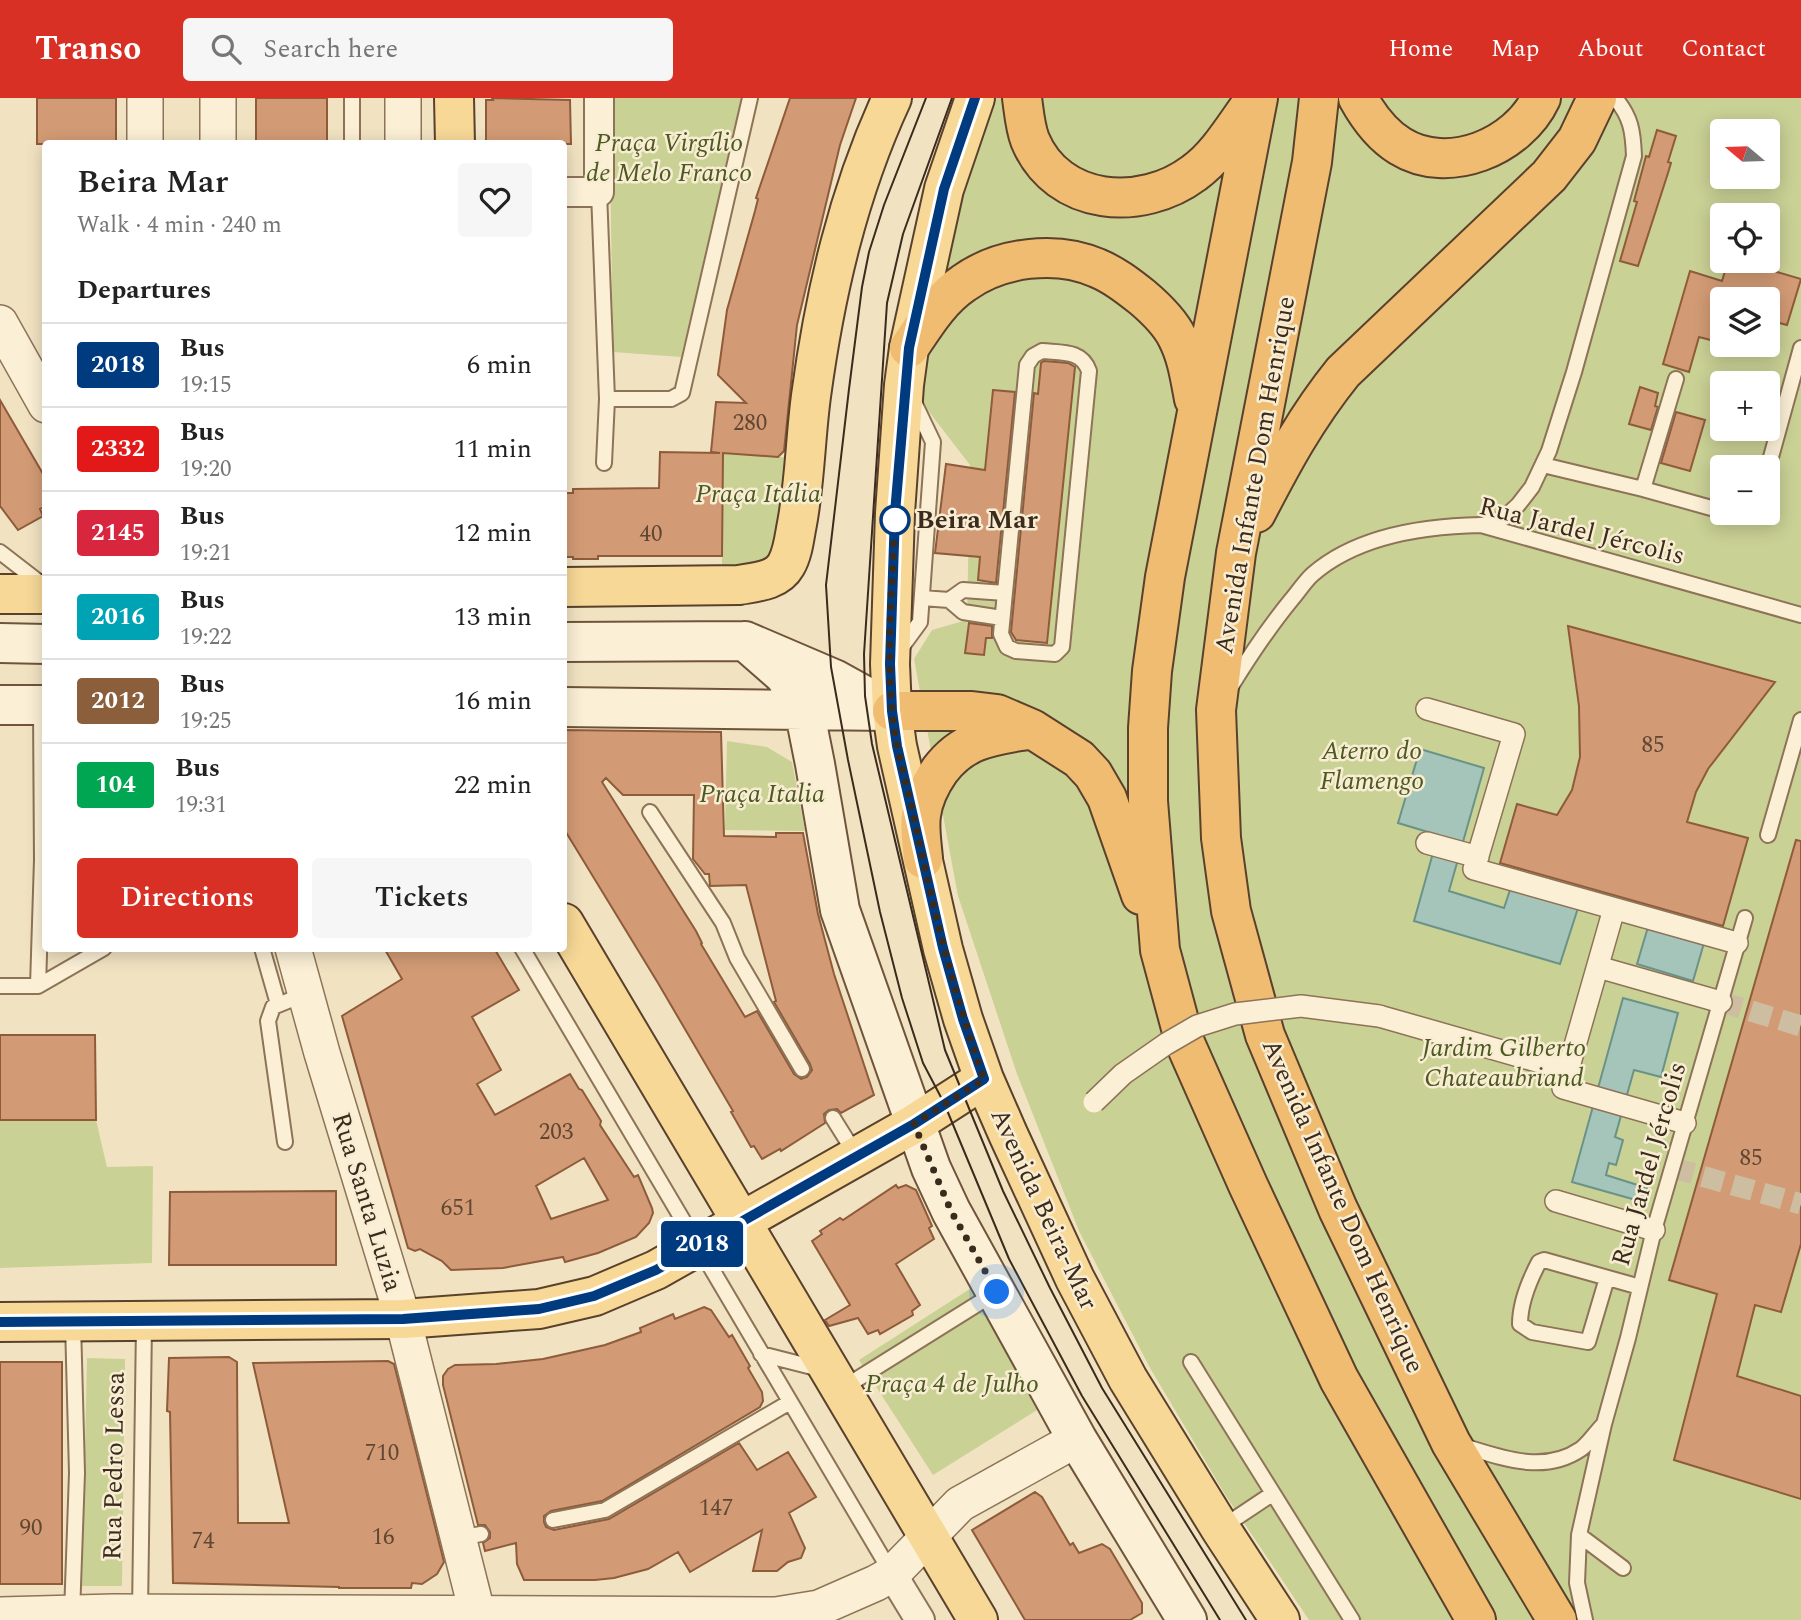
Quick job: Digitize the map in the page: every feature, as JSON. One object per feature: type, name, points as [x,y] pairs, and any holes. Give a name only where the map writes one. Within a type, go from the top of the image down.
[{"type":"highway","points":[[1022,98],[1031,141],[1045,163],[1057,175],[1078,188],[1104,198],[1117,199],[1158,193],[1196,172],[1209,160],[1257,98]]},
{"type":"highway","points":[[1160,950],[1148,801],[1151,682],[1165,577],[1257,98]]},
{"type":"highway","name":"Avenida Infante Dom Henrique","points":[[1319,98],[1312,162],[1236,553],[1216,710],[1221,838],[1231,911],[1265,1035],[1338,1209],[1451,1443],[1557,1620]]},
{"type":"highway","points":[[1358,98],[1374,122],[1400,146],[1416,154],[1453,159],[1480,151],[1505,139],[1530,117],[1541,98]]},
{"type":"highway","points":[[1236,553],[1287,453],[1314,408],[1343,372],[1549,176],[1577,140],[1597,98]]},
{"type":"highway","points":[[909,348],[951,292],[979,274],[1013,262],[1033,259],[1081,262],[1128,285],[1168,323],[1183,351],[1197,413]]},
{"type":"highway","points":[[892,711],[972,711],[997,715],[1032,729],[1079,759],[1093,774],[1107,799],[1120,832],[1160,950],[1185,1043],[1248,1185],[1339,1379],[1476,1620]]},
{"type":"highway","points":[[923,859],[921,815],[930,784],[950,758],[961,748],[987,737],[1032,729]]},
{"type":"main road","points":[[454,98],[455,140]]},
{"type":"main road","points":[[567,587],[739,585],[767,580],[782,572],[788,562],[803,496],[811,399],[827,292],[864,166],[892,98]]},
{"type":"main road","name":"Avenida Beira-Mar","points":[[975,98],[944,189],[909,348],[904,385],[895,513],[890,664],[897,746],[946,960],[984,1079],[1075,1279],[1128,1379],[1280,1620]]},
{"type":"main road","points":[[745,640],[785,676],[804,709],[840,910],[914,1124],[951,1211],[1077,1439],[1187,1620]]},
{"type":"main road","points":[[567,642],[745,640],[834,679],[892,711]]},
{"type":"main road","points":[[0,643],[42,644]]},
{"type":"main road","points":[[0,705],[42,705]]},
{"type":"main road","points":[[567,707],[892,711]]},
{"type":"main road","points":[[567,928],[978,1620]]},
{"type":"main road","points":[[0,1322],[403,1319],[539,1309],[594,1296],[656,1270],[914,1124],[984,1079]]},
{"type":"street","points":[[145,98],[145,140]]},
{"type":"street","points":[[218,98],[218,140]]},
{"type":"street","points":[[403,98],[403,140]]},
{"type":"street","points":[[567,192],[599,192],[599,98]]},
{"type":"street","points":[[0,323],[42,398]]},
{"type":"street","points":[[1427,709],[1514,734],[1469,855],[1474,869],[1737,943]]},
{"type":"street","points":[[1429,844],[1469,855]]},
{"type":"street","points":[[1614,909],[1563,1088],[1685,1123]]},
{"type":"street","name":"Rua Santa Luzia","points":[[293,952],[292,999],[403,1319],[470,1536],[478,1617]]},
{"type":"street","points":[[1598,967],[1721,1002]]},
{"type":"street","points":[[1094,1102],[1123,1074],[1197,1026],[1235,1014],[1301,1006],[1379,1016],[1568,1070]]},
{"type":"street","points":[[1556,1201],[1654,1230]]},
{"type":"street","points":[[0,1615],[775,1615],[819,1608],[861,1592],[892,1574],[960,1504],[1077,1439]]},
{"type":"street","points":[[892,1574],[920,1620]]},
{"type":"lane","points":[[352,98],[352,140]]},
{"type":"lane","points":[[607,399],[671,399],[682,393],[750,98]]},
{"type":"lane","points":[[1482,525],[1504,518],[1518,505],[1543,465],[1557,429],[1634,156],[1633,134],[1626,112],[1615,98]]},
{"type":"lane","points":[[599,192],[607,399],[604,463]]},
{"type":"lane","points":[[1772,455],[1801,348]]},
{"type":"lane","points":[[1042,351],[1075,354],[1087,364],[1089,371],[1062,648],[1055,654],[1016,651],[1007,647],[1001,634],[1002,618],[1027,365],[1033,356],[1042,351]]},
{"type":"lane","points":[[1643,489],[1676,379]]},
{"type":"lane","points":[[890,664],[920,622],[933,442],[904,385]]},
{"type":"lane","points":[[1543,465],[1710,508]]},
{"type":"lane","name":"Rua Jardel Jércolis","points":[[1216,710],[1267,628],[1312,574],[1353,548],[1398,535],[1482,525],[1801,615]]},
{"type":"lane","points":[[0,552],[22,594]]},
{"type":"lane","points":[[949,600],[963,590],[1005,593]]},
{"type":"lane","points":[[922,598],[949,600],[963,612],[1002,618]]},
{"type":"lane","points":[[1768,835],[1801,720]]},
{"type":"lane","points":[[650,812],[723,923],[737,958],[802,1069]]},
{"type":"lane","points":[[38,986],[42,888]]},
{"type":"lane","name":"Rua Jardel Jércolis","points":[[1585,1620],[1577,1583],[1579,1535],[1604,1424],[1654,1230],[1745,918]]},
{"type":"lane","points":[[0,986],[38,986],[97,952]]},
{"type":"lane","points":[[264,952],[292,999],[270,1013],[268,1021],[285,1142]]},
{"type":"lane","points":[[524,952],[892,1574]]},
{"type":"lane","points":[[833,1118],[856,1156]]},
{"type":"lane","points":[[1607,1278],[1588,1342],[1532,1332],[1520,1324],[1524,1296],[1539,1262],[1544,1260],[1640,1287]]},
{"type":"lane","points":[[761,1354],[835,1381],[997,1292]]},
{"type":"lane","name":"Rua Pedro Lessa","points":[[123,1615],[144,1320]]},
{"type":"lane","name":"Rua Pedro Lessa","points":[[72,1614],[77,1473],[74,1322]]},
{"type":"lane","points":[[1191,1362],[1352,1620]]},
{"type":"lane","points":[[553,1520],[605,1510],[790,1402]]},
{"type":"lane","name":"Rua Jardel Jércolis","points":[[1451,1443],[1508,1459],[1540,1464],[1559,1460],[1582,1448],[1604,1424]]},
{"type":"lane","points":[[1220,1528],[1272,1494]]},
{"type":"lane","points":[[1579,1535],[1623,1568]]},
{"type":"green space","name":"Praça Virgílio de Melo Franco","points":[[609,98],[744,98],[681,357],[613,352]]},
{"type":"green space","name":"Aterro do Flamengo","points":[[981,98],[1801,98],[1801,1620],[1309,1620],[1226,1496],[1150,1368],[1079,1231],[1017,1074],[958,896],[914,659],[932,630],[967,620],[970,465],[923,404],[919,385]]},
{"type":"green space","name":"Praça Itália","points":[[723,453],[795,458],[786,528],[774,552],[755,564],[722,566]]},
{"type":"green space","name":"Praça Italia","points":[[727,741],[767,747],[792,762],[805,831],[725,830]]},
{"type":"green space","points":[[0,1120],[96,1120],[107,1167],[153,1166],[152,1263],[0,1268]]},
{"type":"green space","name":"Praça 4 de Julho","points":[[976,1285],[1037,1410],[933,1475],[859,1360]]},
{"type":"green space","points":[[87,1358],[125,1359],[122,1586],[82,1586]]},
{"type":"water","points":[[1420,749],[1484,768],[1449,891],[1504,908],[1510,890],[1578,908],[1560,964],[1414,921],[1438,835],[1398,823]]},
{"type":"water","points":[[1648,927],[1704,943],[1693,981],[1637,964]]},
{"type":"water","points":[[1623,998],[1678,1013],[1661,1077],[1634,1070],[1615,1137],[1623,1140],[1616,1165],[1609,1163],[1606,1175],[1647,1188],[1643,1202],[1572,1182]]},
{"type":"building","points":[[37,98],[116,98],[116,140],[42,140],[42,144],[37,144]]},
{"type":"building","points":[[256,98],[327,98],[327,140],[256,140]]},
{"type":"building","points":[[492,98],[570,100],[571,144],[567,144],[567,140],[486,140],[486,100],[493,100]]},
{"type":"building","points":[[790,98],[856,98],[840,145],[797,325],[784,451],[778,457],[723,453],[722,556],[598,556],[598,559],[567,557],[567,493],[573,493],[573,489],[659,488],[660,452],[720,453],[711,452],[716,402],[746,403],[718,375],[727,310],[755,211],[756,198]]},
{"type":"building","points":[[1657,130],[1676,136],[1668,162],[1671,163],[1638,266],[1620,261],[1637,202],[1634,201],[1646,156],[1649,157]]},
{"type":"building","points":[[1690,271],[1722,281],[1724,273],[1780,273],[1801,279],[1787,325],[1780,323],[1780,287],[1710,287],[1710,340],[1699,337],[1689,372],[1663,364]]},
{"type":"building","points":[[1041,363],[1068,363],[1075,367],[1047,643],[1016,640],[1011,632],[1034,393],[1038,394]]},
{"type":"building","points":[[1640,387],[1658,393],[1655,406],[1658,407],[1651,430],[1629,424]]},
{"type":"building","points":[[993,390],[1015,392],[996,583],[978,580],[980,557],[935,553],[946,464],[985,470]]},
{"type":"building","points":[[0,400],[42,472],[42,517],[18,530],[0,506]]},
{"type":"building","points":[[1676,412],[1705,420],[1690,471],[1661,463]]},
{"type":"building","points":[[969,623],[992,626],[992,638],[986,638],[984,655],[965,653]]},
{"type":"building","points":[[1568,626],[1775,682],[1708,769],[1696,792],[1687,822],[1748,838],[1723,926],[1500,863],[1517,804],[1557,815],[1572,790],[1580,757],[1579,706]]},
{"type":"building","points":[[567,730],[721,732],[724,836],[776,837],[776,833],[803,833],[818,914],[834,974],[874,1095],[841,1113],[837,1109],[829,1110],[824,1114],[825,1123],[781,1151],[780,1149],[762,1159],[754,1146],[751,1147],[731,1112],[733,1111],[567,834]],"holes":[[[606,778],[623,795],[694,795],[693,859],[705,874],[709,874],[710,886],[746,885],[776,1001],[774,1002],[810,1064],[812,1070],[807,1077],[801,1079],[794,1074],[757,1011],[745,1017],[696,931],[602,782]]]},
{"type":"building","points":[[1796,840],[1801,841],[1801,1244],[1781,1312],[1755,1305],[1737,1376],[1801,1396],[1801,1499],[1674,1460],[1717,1294],[1669,1280]]},
{"type":"building","points":[[386,952],[496,952],[519,990],[472,1017],[501,1070],[477,1084],[495,1115],[570,1074],[634,1177],[638,1175],[652,1208],[649,1223],[636,1237],[598,1253],[565,1262],[563,1257],[503,1268],[451,1270],[442,1261],[420,1249],[415,1251],[408,1248],[342,1016],[402,979]],"holes":[[[584,1158],[608,1200],[551,1219],[536,1186]]]},
{"type":"building","points":[[0,1035],[95,1035],[96,1120],[0,1120]]},
{"type":"building","points":[[896,1185],[898,1188],[906,1185],[916,1190],[932,1226],[929,1228],[934,1239],[896,1264],[920,1305],[912,1311],[913,1315],[880,1334],[878,1330],[868,1334],[858,1318],[829,1326],[825,1320],[850,1305],[812,1241],[822,1234],[820,1231],[840,1218],[843,1220]]},
{"type":"building","points":[[336,1191],[336,1265],[169,1265],[170,1192]]},
{"type":"building","points":[[704,1307],[711,1310],[729,1337],[732,1335],[750,1366],[748,1368],[762,1392],[763,1401],[760,1407],[602,1501],[551,1511],[544,1516],[544,1522],[546,1527],[554,1530],[609,1519],[739,1443],[757,1470],[788,1452],[816,1497],[789,1513],[805,1548],[801,1558],[788,1562],[777,1571],[753,1571],[762,1530],[690,1572],[678,1552],[648,1569],[614,1578],[524,1580],[517,1564],[516,1543],[485,1551],[483,1543],[490,1538],[490,1532],[485,1525],[478,1525],[443,1385],[443,1376],[448,1369],[455,1365],[543,1359],[605,1345],[641,1332],[640,1328],[673,1314],[675,1319]]},
{"type":"building","points":[[229,1357],[237,1362],[238,1523],[289,1523],[253,1363],[388,1361],[394,1364],[444,1562],[437,1574],[422,1584],[412,1583],[411,1588],[173,1583],[170,1412],[167,1411],[169,1358]]},
{"type":"building","points":[[0,1362],[62,1362],[62,1584],[0,1584]]},
{"type":"building","points":[[1035,1492],[1042,1497],[1070,1545],[1073,1543],[1079,1553],[1102,1544],[1110,1549],[1142,1603],[1142,1613],[1130,1620],[1025,1620],[972,1530]]},
{"type":"tunnel","points":[[1721,1002],[1801,1026]]},
{"type":"tunnel","points":[[1673,1168],[1801,1204]]},
{"type":"tram line","points":[[926,98],[884,205],[869,252],[849,389],[826,585],[831,667],[848,760],[880,912],[902,998],[923,1063],[944,1103],[1009,1259],[1082,1396],[1220,1620]]},
{"type":"tram line","points":[[952,98],[903,234],[887,303],[864,654],[865,696],[872,744],[945,1050],[1003,1191],[1102,1388],[1246,1620]]},
{"type":"bus line","name":"2018","points":[[0,1322],[403,1319],[539,1309],[594,1296],[656,1270],[914,1124],[984,1079],[963,1019],[943,948],[897,746],[890,664],[899,445],[909,348],[944,189],[975,98]]},
{"type":"place","name":"Beira Mar","points":[[895,520]]},
{"type":"route","points":[[895,520],[895,513],[890,664],[897,746],[943,948],[963,1019],[984,1079],[914,1124],[951,1211],[997,1292]]},
{"type":"park label","name":"Jardim Gilberto Chateaubriand","points":[[1504,1063]]}]
